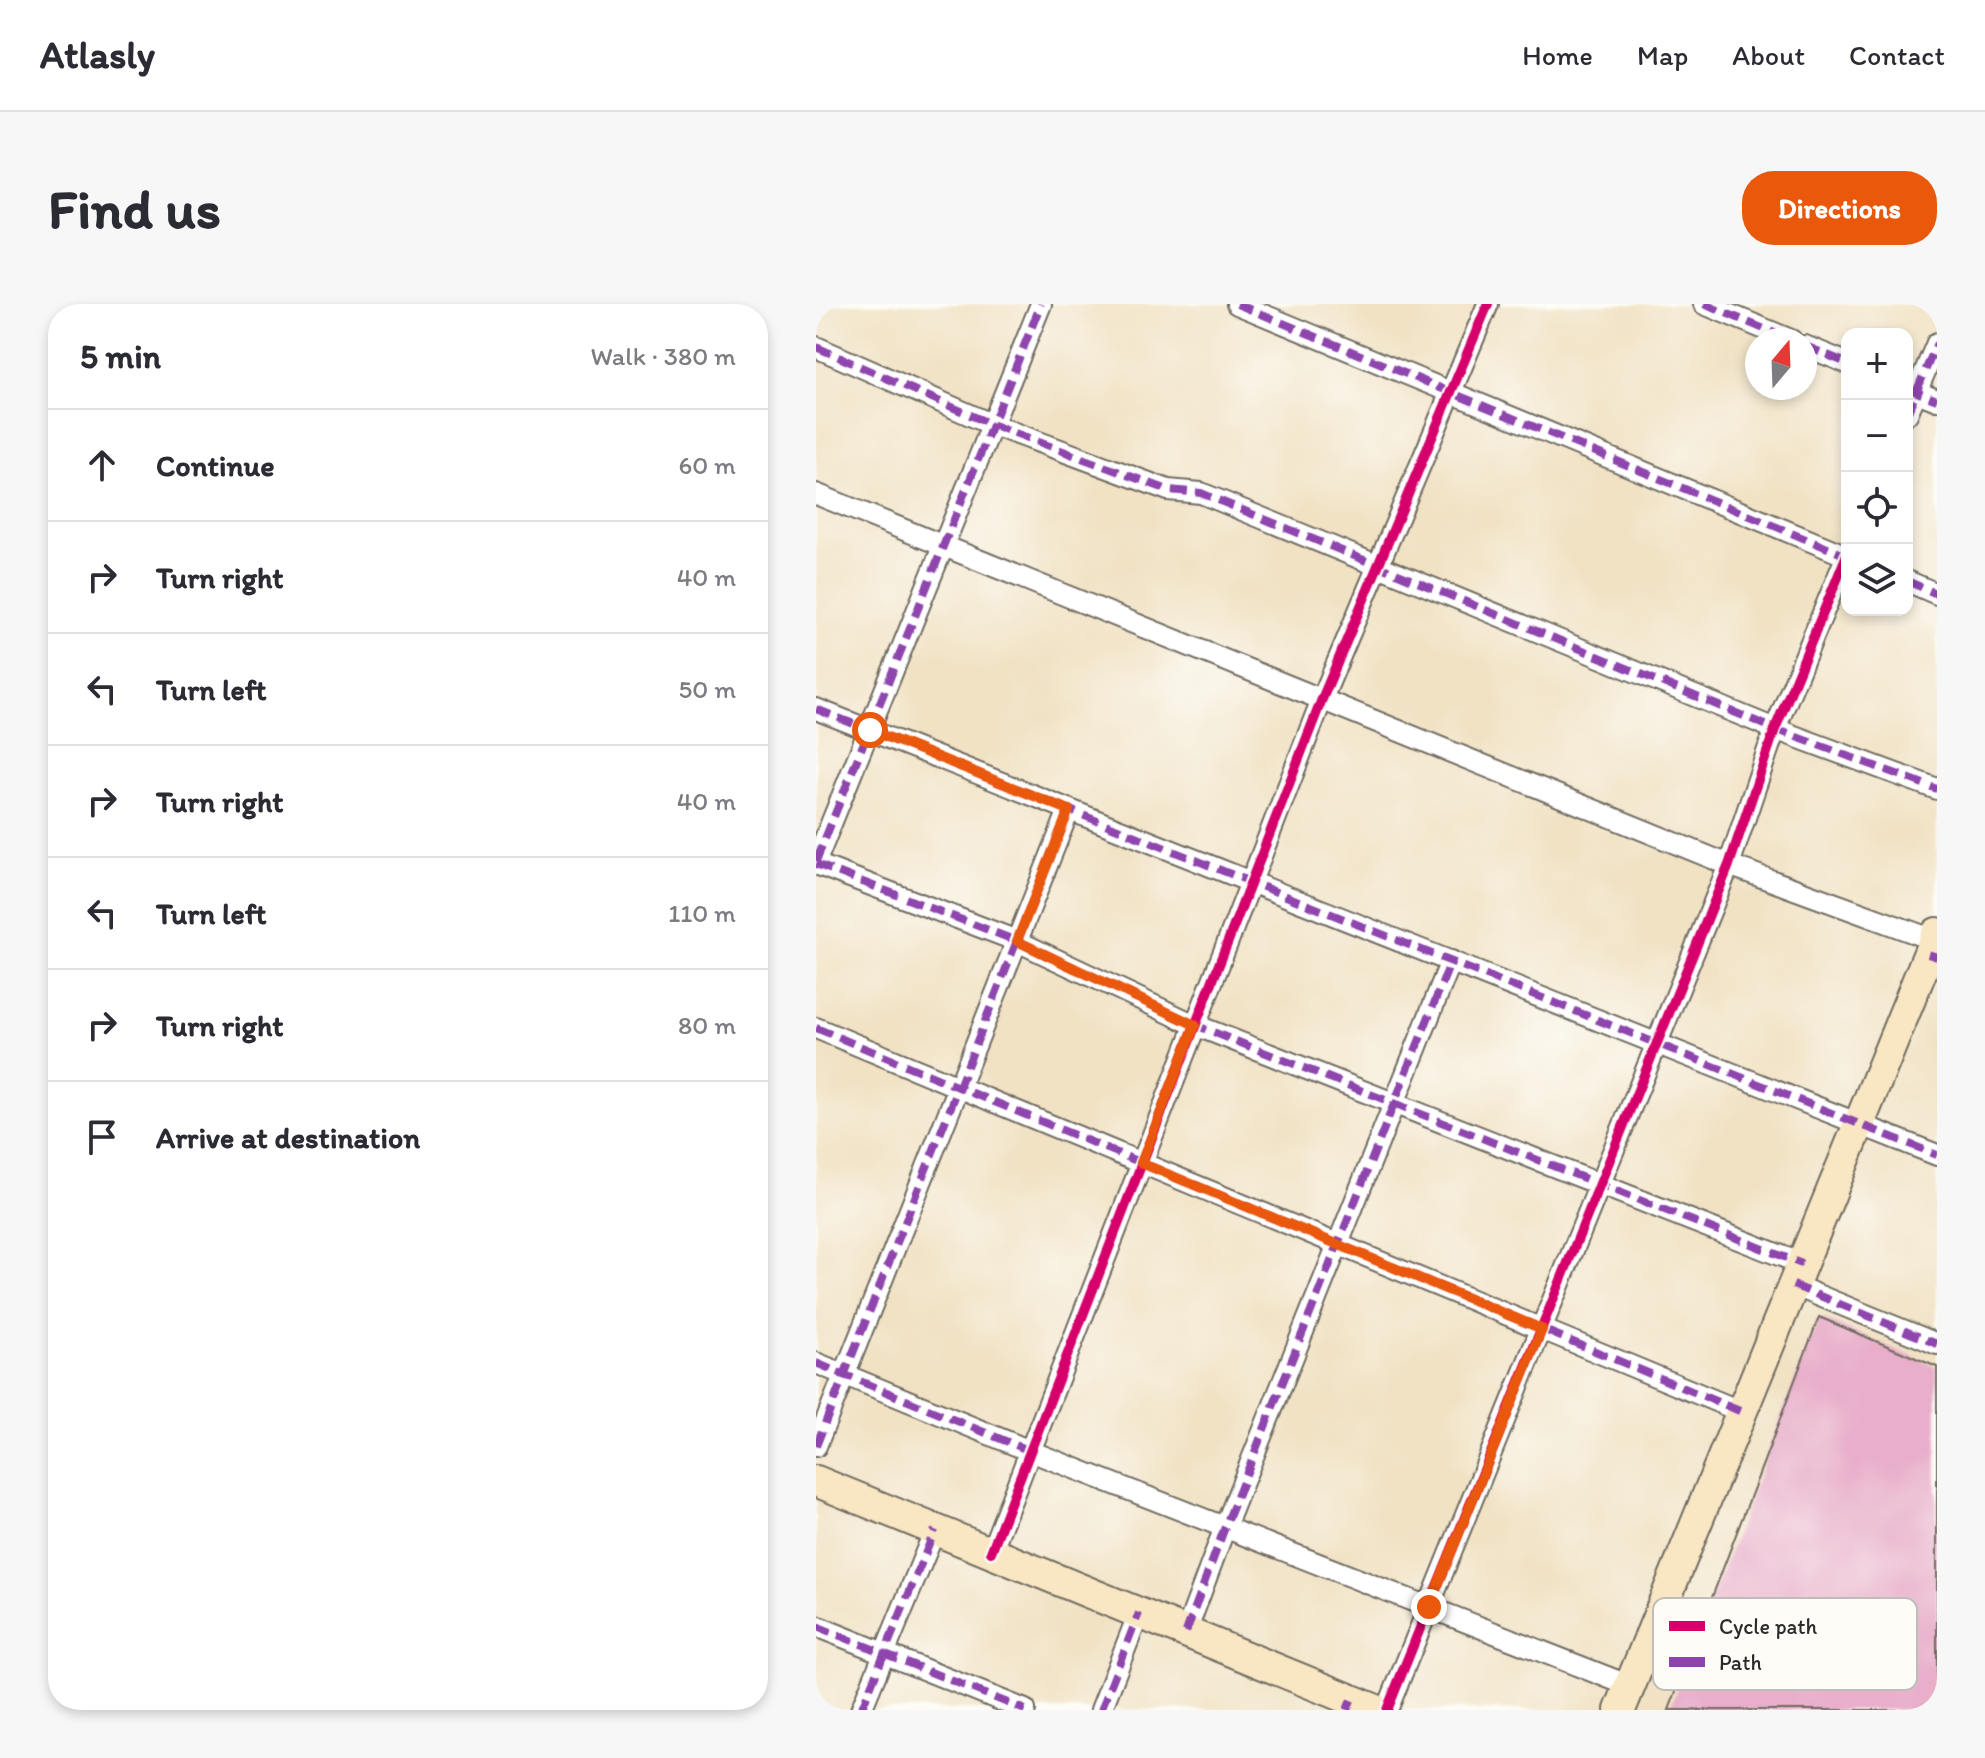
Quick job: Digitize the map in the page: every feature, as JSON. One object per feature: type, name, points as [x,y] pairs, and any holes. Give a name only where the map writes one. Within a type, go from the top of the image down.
[{"type":"street","points":[[1041,304],[816,862],[1017,941],[1195,1025],[1601,1183],[1937,1344]]},
{"type":"street","points":[[1237,304],[1841,554]]},
{"type":"street","points":[[991,1552],[1322,699],[1488,304]]},
{"type":"street","points":[[1704,304],[1762,328]]},
{"type":"street","points":[[1913,388],[1937,343]]},
{"type":"street","points":[[816,347],[993,425],[1168,490],[1201,493],[1775,729],[1937,789]]},
{"type":"street","points":[[1817,351],[1841,361]]},
{"type":"street","points":[[1913,390],[1937,400]]},
{"type":"street","points":[[816,494],[1934,946],[1666,1598]]},
{"type":"street","points":[[1387,1710],[1729,865],[1775,729],[1841,570]]},
{"type":"street","points":[[1913,584],[1937,594]]},
{"type":"street","points":[[816,709],[1937,1155]]},
{"type":"street","points":[[816,1446],[1069,810]]},
{"type":"street","points":[[1186,1632],[1451,961]]},
{"type":"street","points":[[816,1028],[1742,1412]]},
{"type":"street","points":[[816,1363],[1030,1451],[1429,1607],[1625,1698],[1653,1630]]},
{"type":"street","points":[[816,1481],[1186,1632],[1358,1707]]},
{"type":"street","points":[[861,1710],[935,1530]]},
{"type":"street","points":[[1101,1710],[1139,1613]]},
{"type":"street","points":[[816,1626],[1025,1710]]},
{"type":"building","points":[[1819,1317],[1937,1367],[1937,1710],[1669,1710],[1677,1690],[1917,1690],[1917,1598],[1712,1598]]},
{"type":"marked path","points":[[816,861],[1041,304]]},
{"type":"marked path","points":[[1237,304],[1841,554]]},
{"type":"marked path","points":[[1704,304],[1762,328]]},
{"type":"marked path","points":[[1913,400],[1937,343]]},
{"type":"marked path","points":[[816,347],[993,425],[1168,490],[1201,493],[1775,729],[1937,789]]},
{"type":"marked path","points":[[1817,351],[1841,361]]},
{"type":"marked path","points":[[1913,390],[1937,400]]},
{"type":"marked path","points":[[1913,584],[1937,594]]},
{"type":"marked path","points":[[816,709],[1937,1155]]},
{"type":"marked path","points":[[816,1446],[1069,810]]},
{"type":"marked path","points":[[816,864],[1017,941],[1195,1025],[1802,1264]]},
{"type":"marked path","points":[[1928,954],[1937,957]]},
{"type":"marked path","points":[[1186,1632],[1451,961]]},
{"type":"marked path","points":[[816,1028],[1742,1412]]},
{"type":"marked path","points":[[1793,1285],[1937,1344]]},
{"type":"marked path","points":[[816,1363],[1030,1451]]},
{"type":"marked path","points":[[861,1710],[935,1530]]},
{"type":"marked path","points":[[1101,1710],[1139,1613]]},
{"type":"marked path","points":[[816,1626],[1025,1710]]},
{"type":"marked path","points":[[1347,1710],[1351,1700]]},
{"type":"cycle path","points":[[991,1552],[1322,699],[1488,304]]},
{"type":"cycle path","points":[[1387,1710],[1729,865],[1775,729],[1841,570]]},
{"type":"route","points":[[870,730],[1069,810],[1017,941],[1195,1025],[1141,1163],[1542,1329],[1429,1607]]}]
